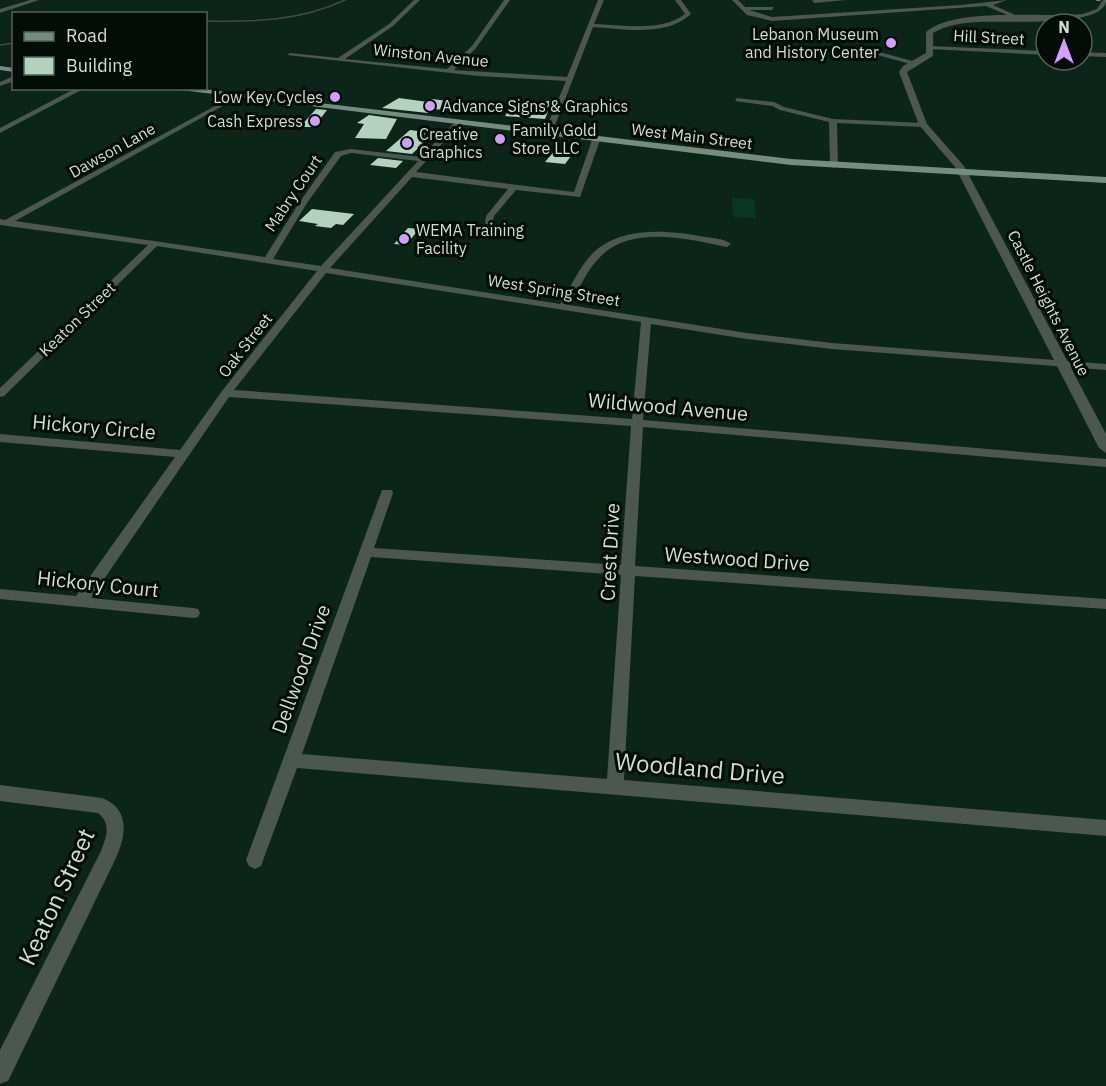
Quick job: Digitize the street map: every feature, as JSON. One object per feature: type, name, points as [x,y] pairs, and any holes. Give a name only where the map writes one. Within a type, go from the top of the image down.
[{"type":"main road","name":"West Main Street","points":[[186,90],[596,140],[834,166],[1106,180]]},
{"type":"street","points":[[0,11],[43,0]]},
{"type":"street","points":[[340,60],[391,25],[417,0]]},
{"type":"street","points":[[449,71],[474,47],[507,0]]},
{"type":"street","points":[[548,134],[601,0]]},
{"type":"street","points":[[590,25],[647,26],[680,21],[688,14],[678,0]]},
{"type":"street","points":[[735,0],[756,18],[771,19],[942,9],[1004,0]]},
{"type":"street","points":[[823,0],[838,14]]},
{"type":"street","points":[[814,1],[843,0]]},
{"type":"street","points":[[926,0],[942,9]]},
{"type":"street","points":[[964,0],[983,3],[1021,19]]},
{"type":"street","points":[[737,100],[774,104],[782,109],[834,121],[923,125],[903,72],[930,54],[929,32],[939,26],[963,21],[1084,16],[1100,10],[1106,0]]},
{"type":"street","points":[[765,1],[780,16]]},
{"type":"street","points":[[983,3],[1011,19]]},
{"type":"street","points":[[881,6],[889,11]]},
{"type":"street","points":[[744,9],[772,8]]},
{"type":"street","name":"Hill Street","points":[[930,48],[1034,52]]},
{"type":"street","points":[[861,49],[914,63]]},
{"type":"street","name":"Winston Avenue","points":[[290,55],[449,71],[569,79]]},
{"type":"street","points":[[0,131],[78,90]]},
{"type":"street","name":"Dawson Lane","points":[[3,224],[237,96]]},
{"type":"street","points":[[834,121],[834,166]]},
{"type":"street","name":"Oak Street","points":[[80,602],[226,393],[323,270],[456,123]]},
{"type":"street","name":"Castle Heights Avenue","points":[[923,125],[953,158],[962,173],[1106,448]]},
{"type":"street","points":[[410,174],[578,195],[596,140]]},
{"type":"street","name":"Mabry Court","points":[[267,261],[303,203],[338,154],[351,152],[423,159]]},
{"type":"street","points":[[489,223],[490,216],[514,187]]},
{"type":"street","name":"West Spring Street","points":[[3,224],[155,243],[796,342],[1106,367]]},
{"type":"street","points":[[563,307],[598,254],[619,241],[661,235],[727,244]]},
{"type":"street","name":"Keaton Street","points":[[0,394],[155,243]]},
{"type":"street","name":"Crest Drive","points":[[615,786],[637,423],[646,320]]},
{"type":"street","name":"Wildwood Avenue","points":[[226,393],[637,423],[1106,463]]},
{"type":"street","name":"Hickory Circle","points":[[0,438],[184,454]]},
{"type":"street","name":"Dellwood Drive","points":[[255,860],[387,493]]},
{"type":"street","name":"Westwood Drive","points":[[366,552],[1106,604]]},
{"type":"street","name":"Hickory Court","points":[[0,594],[193,613]]},
{"type":"street","name":"Woodland Drive","points":[[290,760],[1106,828]]},
{"type":"street","name":"Keaton Street","points":[[0,794],[102,806],[113,813],[117,822],[109,854],[0,1073]]},
{"type":"green space","points":[[732,198],[754,199],[756,218],[733,217]]},
{"type":"building","points":[[399,98],[428,102],[432,99],[455,102],[445,110],[433,109],[428,113],[382,108]]},
{"type":"building","points":[[515,101],[552,101],[545,119],[505,116]]},
{"type":"building","points":[[316,109],[327,110],[314,127],[300,127]]},
{"type":"building","points":[[369,115],[397,119],[386,139],[355,138],[364,124],[357,123]]},
{"type":"building","points":[[410,130],[434,133],[412,154],[386,151]]},
{"type":"building","points":[[556,149],[574,152],[565,164],[545,162]]},
{"type":"building","points":[[378,158],[403,161],[396,168],[370,165]]},
{"type":"building","points":[[312,209],[354,214],[343,225],[336,224],[331,228],[299,221]]},
{"type":"building","points":[[408,228],[419,229],[406,245],[394,244]]},
{"type":"waterway","points":[[207,21],[277,19],[311,12],[345,0]]},
{"type":"waterway","points":[[0,45],[12,43]]},
{"type":"railway","points":[[1096,0],[1106,1]]},
{"type":"place","name":"Lebanon Museum and History Center","points":[[891,43]]},
{"type":"place","name":"Low Key Cycles","points":[[335,97]]},
{"type":"place","name":"Advance Signs & Graphics","points":[[430,106]]},
{"type":"place","name":"Cash Express","points":[[315,121]]},
{"type":"place","name":"Family Gold Store LLC","points":[[500,139]]},
{"type":"place","name":"Creative Graphics","points":[[407,143]]},
{"type":"place","name":"WEMA Training Facility","points":[[404,239]]}]
